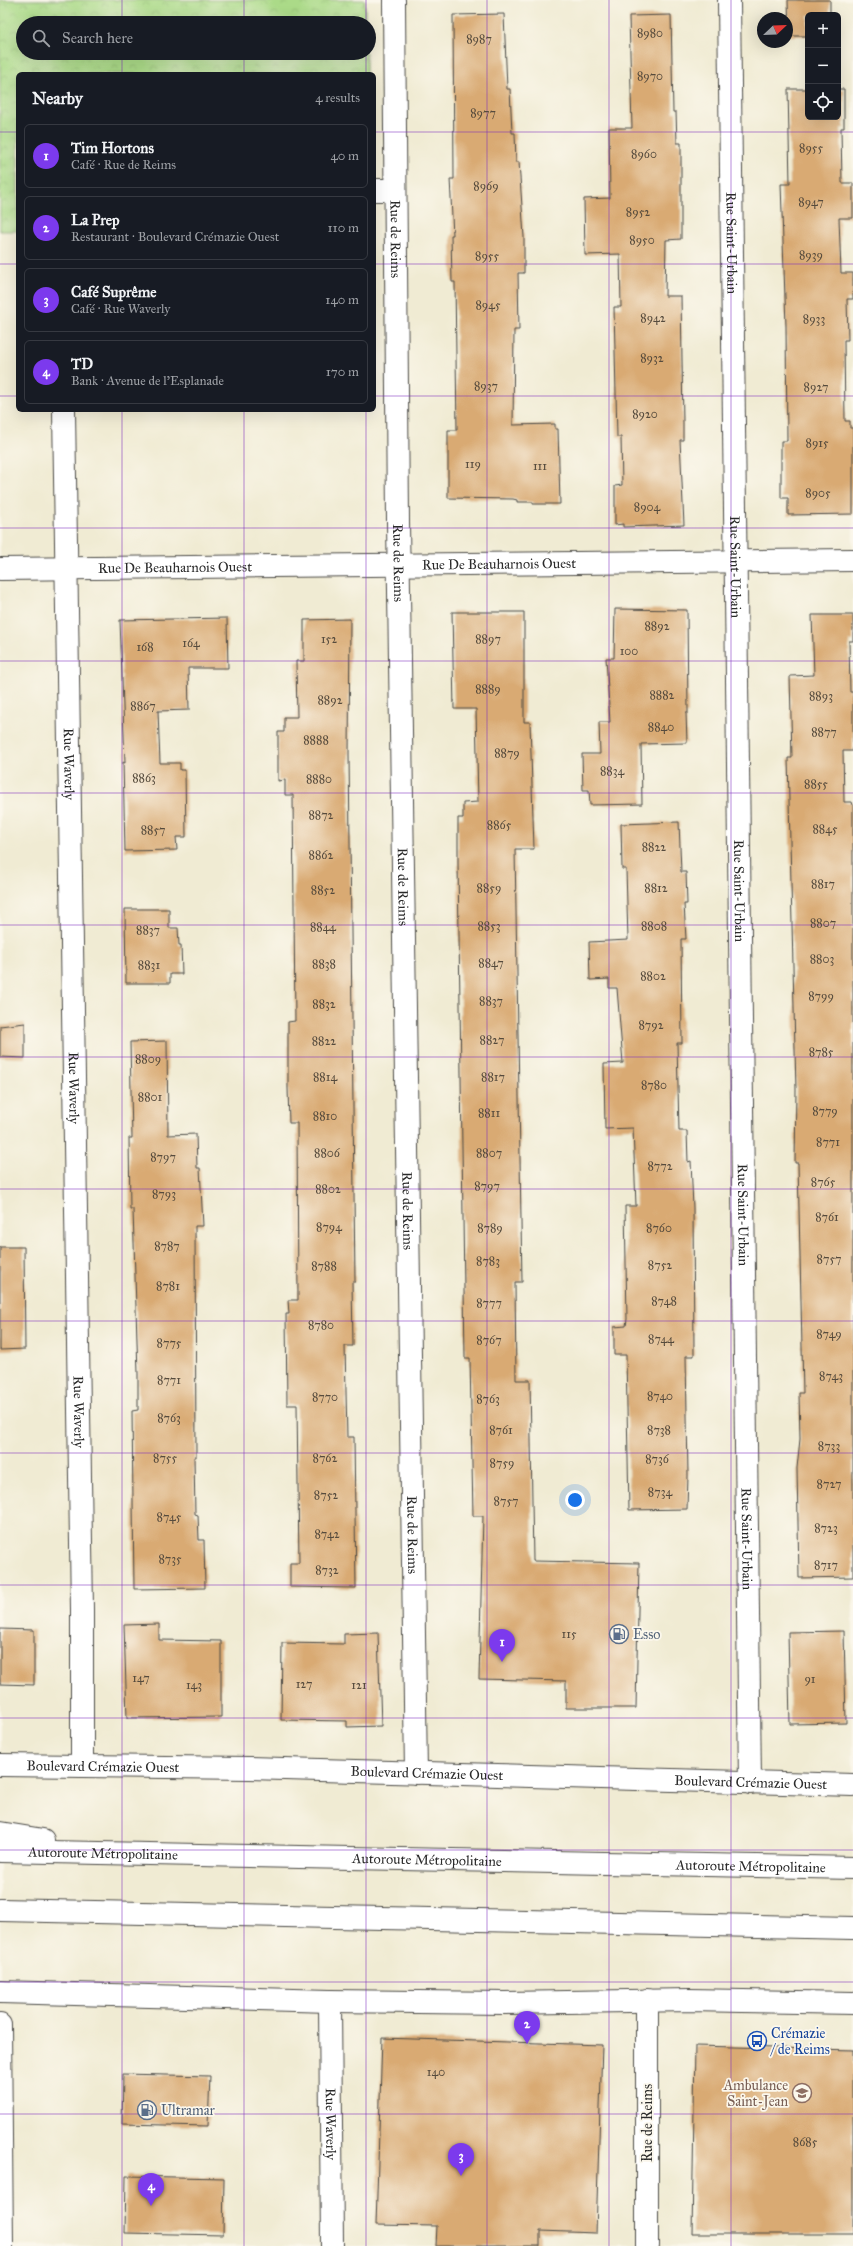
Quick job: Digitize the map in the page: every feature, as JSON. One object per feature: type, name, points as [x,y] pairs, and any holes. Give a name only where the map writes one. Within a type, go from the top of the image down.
[{"type":"main road","name":"Rue de Reims","points":[[394,0],[398,564],[416,1774]]},
{"type":"main road","name":"Rue Saint-Urbain","points":[[729,0],[750,1783]]},
{"type":"main road","points":[[376,190],[396,190]]},
{"type":"main road","name":"Rue Waverly","points":[[64,412],[65,568],[82,1610],[82,1766]]},
{"type":"main road","name":"Rue De Beauharnois Ouest","points":[[0,569],[853,560]]},
{"type":"main road","name":"Boulevard Crémazie Ouest","points":[[0,1765],[250,1768],[416,1774],[853,1785]]},
{"type":"main road","points":[[0,1833],[129,1853]]},
{"type":"main road","name":"Autoroute Métropolitaine","points":[[0,1850],[853,1868]]},
{"type":"main road","points":[[0,1910],[853,1928]]},
{"type":"main road","points":[[0,1992],[330,2001],[505,2003],[647,2000],[853,2003]]},
{"type":"main road","name":"Rue de Reims","points":[[647,2000],[647,2246]]},
{"type":"main road","name":"Rue Waverly","points":[[330,2001],[332,2246]]},
{"type":"main road","points":[[0,2025],[2,2246]]},
{"type":"green space","points":[[0,0],[365,0],[365,16],[16,16],[16,60],[366,60],[366,72],[16,72],[16,231],[0,231]]},
{"type":"building","points":[[788,0],[830,0],[830,12],[805,12],[805,36],[793,36],[793,12],[788,12]]},
{"type":"building","points":[[504,14],[507,89],[510,89],[512,133],[515,133],[516,162],[519,162],[524,237],[524,273],[518,273],[519,330],[514,330],[513,425],[555,424],[555,429],[558,429],[560,504],[533,504],[533,502],[517,502],[517,500],[513,499],[448,498],[448,430],[457,430],[455,282],[452,282],[451,235],[453,235],[450,179],[454,179],[453,15]]},
{"type":"building","points":[[671,15],[673,112],[676,112],[677,143],[681,143],[681,239],[666,240],[665,296],[681,296],[683,440],[680,440],[684,525],[623,527],[623,524],[615,525],[615,486],[622,485],[621,437],[617,437],[614,307],[621,307],[620,254],[585,255],[584,199],[610,198],[609,128],[632,128],[629,16]]},
{"type":"building","points":[[788,89],[805,89],[805,120],[841,120],[841,89],[844,89],[844,128],[841,128],[842,183],[853,183],[853,218],[839,218],[841,273],[853,273],[853,299],[847,299],[848,340],[844,340],[845,421],[850,421],[850,428],[853,428],[853,514],[788,515],[788,498],[781,498],[781,441],[787,441],[786,326],[781,184],[790,184]]},
{"type":"building","points":[[615,609],[687,610],[687,743],[641,744],[642,804],[590,805],[589,790],[583,790],[582,754],[600,754],[599,722],[610,722],[606,658],[614,658]]},
{"type":"building","points":[[452,612],[524,612],[524,722],[530,722],[534,849],[515,849],[522,1282],[515,1282],[516,1380],[530,1380],[533,1561],[639,1563],[636,1708],[566,1708],[566,1681],[479,1679],[483,1516],[473,1516],[470,1358],[465,1358],[458,863],[458,818],[463,818],[463,803],[478,802],[476,709],[454,709]]},
{"type":"building","points":[[812,615],[853,615],[853,641],[849,641],[850,692],[853,692],[853,751],[843,751],[844,802],[852,802],[853,805],[853,1577],[799,1578],[797,1468],[800,1439],[799,1393],[803,1393],[798,1163],[795,1163],[796,1090],[788,758],[792,758],[790,676],[814,675]]},
{"type":"building","points":[[227,618],[228,668],[188,668],[189,710],[158,711],[160,763],[180,763],[180,770],[185,770],[186,837],[176,837],[177,850],[125,851],[123,762],[125,763],[120,620]]},
{"type":"building","points":[[350,619],[349,754],[355,1282],[352,1282],[353,1346],[345,1346],[347,1437],[354,1437],[356,1588],[290,1587],[290,1563],[299,1563],[297,1405],[287,1405],[286,1314],[289,1314],[288,1300],[298,1300],[297,1123],[289,1123],[288,1088],[288,1022],[295,1021],[293,795],[285,795],[285,780],[278,781],[278,732],[284,732],[284,717],[297,717],[296,661],[304,661],[304,620]]},
{"type":"building","points":[[679,822],[681,872],[686,872],[687,904],[684,904],[686,939],[681,939],[682,1043],[677,1043],[679,1131],[687,1131],[688,1162],[691,1161],[693,1208],[694,1356],[686,1356],[688,1476],[687,1509],[629,1510],[626,1355],[614,1355],[614,1327],[626,1326],[627,1319],[625,1206],[636,1206],[633,1128],[605,1129],[604,1064],[623,1063],[617,988],[609,988],[609,979],[590,980],[589,942],[628,940],[626,869],[622,869],[621,824]]},
{"type":"building","points":[[125,909],[169,909],[169,928],[178,928],[179,945],[181,945],[182,974],[170,974],[170,983],[126,983]]},
{"type":"building","points":[[25,1023],[25,1058],[0,1057],[0,1026]]},
{"type":"building","points":[[167,1041],[168,1135],[196,1134],[197,1168],[200,1168],[203,1226],[195,1226],[196,1457],[194,1457],[195,1514],[198,1515],[199,1540],[204,1540],[205,1588],[134,1589],[132,1411],[138,1410],[138,1374],[133,1209],[130,1209],[129,1138],[132,1138],[130,1042]]},
{"type":"building","points":[[0,1247],[24,1247],[25,1349],[0,1350]]},
{"type":"building","points":[[159,1624],[159,1640],[221,1641],[221,1717],[127,1718],[124,1625]]},
{"type":"building","points":[[0,1629],[34,1630],[34,1685],[0,1684]]},
{"type":"building","points":[[844,1631],[846,1723],[790,1724],[788,1632]]},
{"type":"building","points":[[378,1633],[381,1726],[347,1727],[347,1721],[281,1720],[282,1643],[344,1644],[344,1634]]},
{"type":"building","points":[[382,2038],[602,2045],[596,2233],[540,2231],[540,2246],[436,2246],[437,2226],[376,2225]]},
{"type":"building","points":[[695,2046],[853,2050],[853,2234],[692,2234]]},
{"type":"building","points":[[123,2074],[210,2076],[208,2126],[122,2124]]},
{"type":"building","points":[[126,2176],[224,2178],[223,2235],[125,2233]]},
{"type":"place","name":"Esso","points":[[619,1634]]},
{"type":"place","name":"Tim Hortons","points":[[502,1662]]},
{"type":"place","name":"Crémazie / de Reims","points":[[757,2041]]},
{"type":"place","name":"La Prep","points":[[527,2044]]},
{"type":"place","name":"Ambulance Saint-Jean","points":[[802,2093]]},
{"type":"place","name":"Ultramar","points":[[147,2110]]},
{"type":"place","name":"Café Suprême","points":[[461,2176]]},
{"type":"place","name":"TD","points":[[151,2206]]}]
